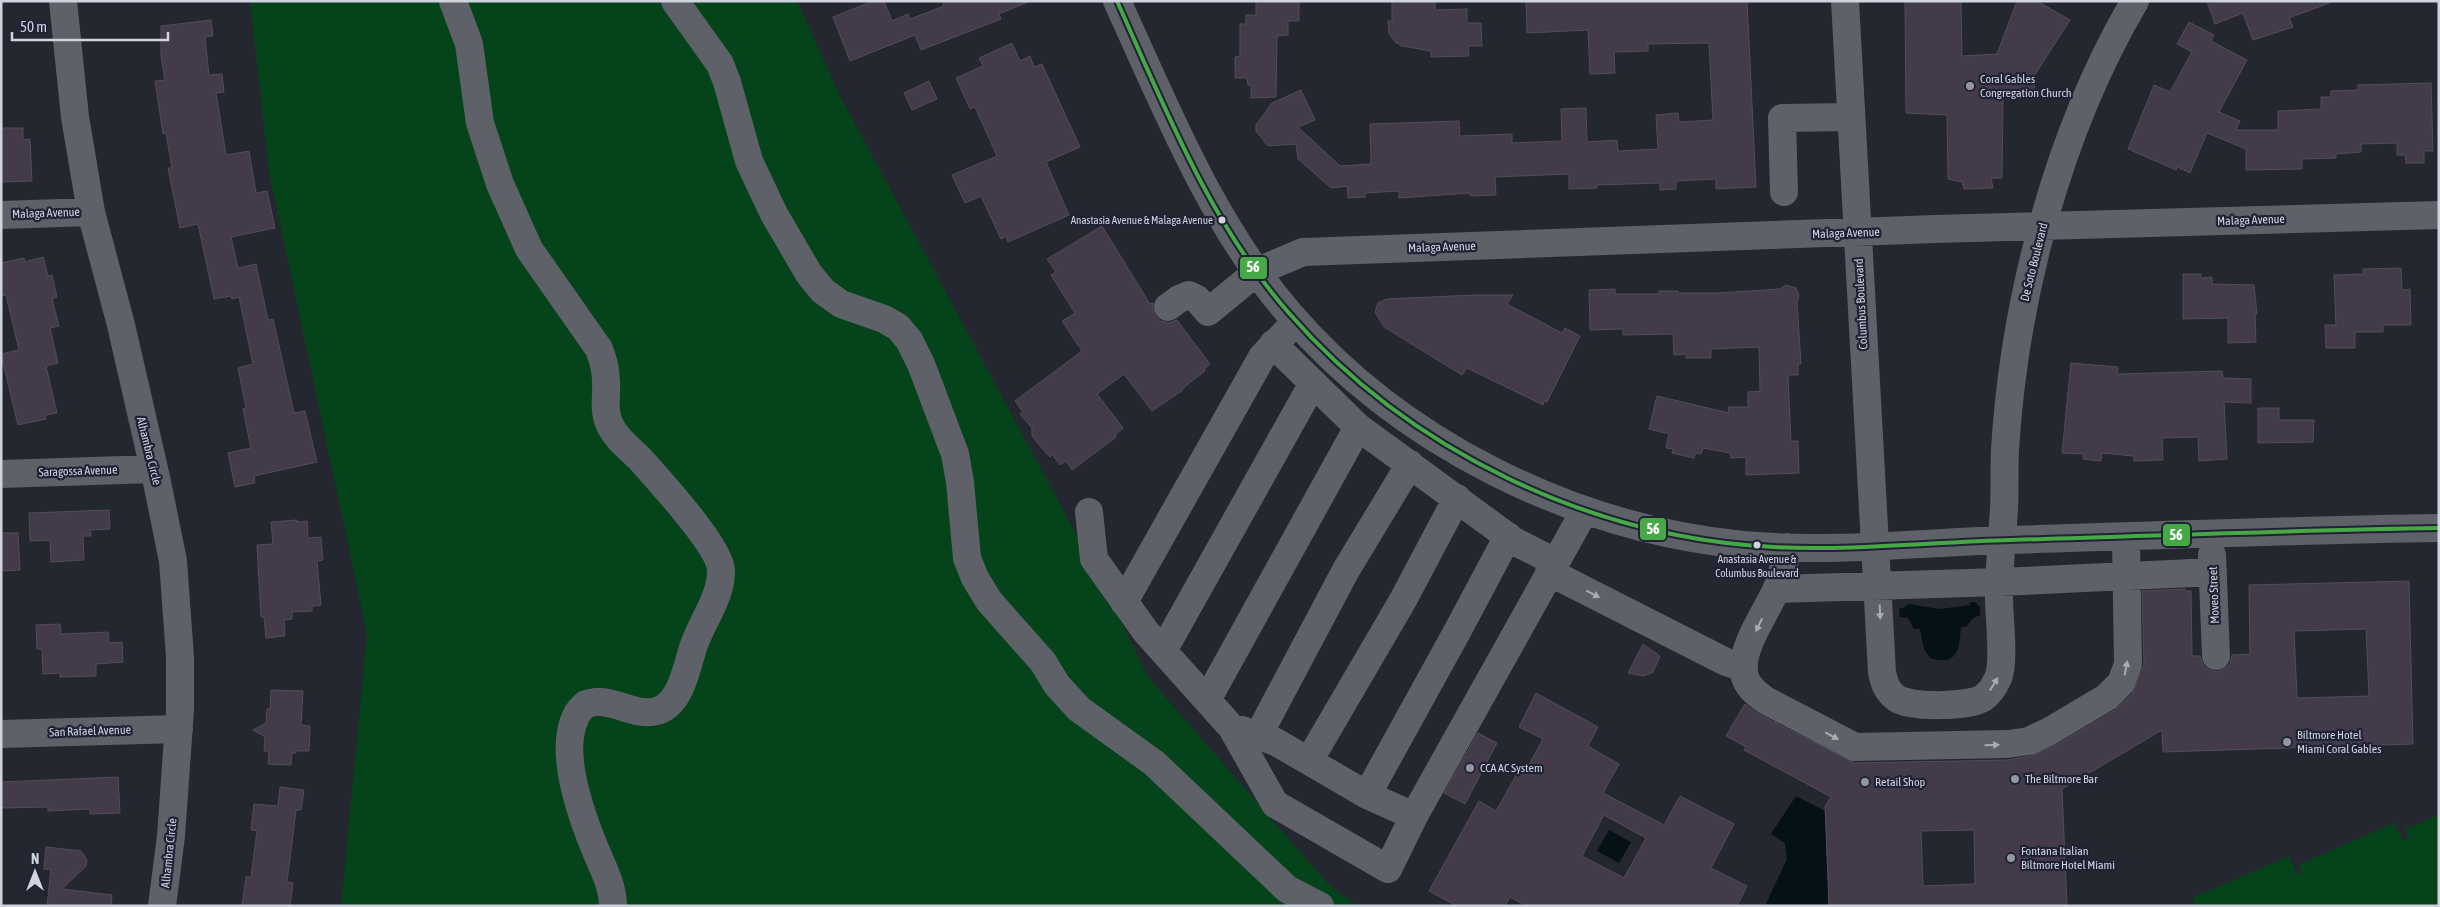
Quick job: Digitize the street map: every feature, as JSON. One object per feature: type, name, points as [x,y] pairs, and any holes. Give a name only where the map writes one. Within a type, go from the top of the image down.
[{"type":"street","name":"Alhambra Circle","points":[[63,1],[71,82],[91,212],[121,325],[173,561],[180,665],[179,729],[171,836],[162,906]]},
{"type":"street","points":[[453,1],[469,44],[480,123],[500,184],[529,249],[599,349],[604,362],[606,382],[605,405],[609,422],[618,438],[665,486],[702,533],[715,553],[721,568],[720,584],[697,634],[677,693],[668,706],[656,711],[640,712],[601,702],[586,704],[576,715],[571,736],[570,755],[574,786],[595,849],[608,880],[612,906]]},
{"type":"street","points":[[675,1],[720,64],[748,161],[774,214],[808,274],[823,291],[841,304],[884,319],[898,327],[909,340],[955,454],[960,482],[967,558],[975,578],[989,601],[1038,655],[1057,685],[1079,709],[1154,764],[1287,889],[1320,906]]},
{"type":"street","points":[[1117,1],[1210,198],[1258,271],[1297,322],[1359,381],[1442,441],[1513,480],[1585,510],[1634,525],[1700,539],[1745,545],[1787,547],[1876,546],[2002,540],[2439,528]]},
{"type":"street","name":"Columbus Boulevard","points":[[1844,1],[1879,586],[1882,672],[1890,692],[1898,699],[1918,704],[1966,704],[1984,698],[1991,690],[2000,672],[2000,582]]},
{"type":"street","name":"De Soto Boulevard","points":[[2000,582],[2008,418],[2023,310],[2043,226],[2058,176],[2111,47],[2135,1]]},
{"type":"street","points":[[1784,192],[1782,118],[1850,117]]},
{"type":"street","name":"Malaga Avenue","points":[[1,215],[91,212]]},
{"type":"street","name":"Malaga Avenue","points":[[1168,306],[1179,299],[1189,296],[1197,299],[1208,312],[1258,271],[1303,252],[1857,232],[2439,215]]},
{"type":"street","points":[[1124,602],[1262,357],[1297,322]]},
{"type":"street","points":[[1273,344],[1358,427],[1552,567],[1680,638],[1726,662],[1744,668]]},
{"type":"street","points":[[1163,651],[1313,383]]},
{"type":"street","points":[[1207,700],[1358,427]]},
{"type":"street","points":[[1259,734],[1346,570],[1410,464]]},
{"type":"street","name":"Saragossa Avenue","points":[[1,474],[154,469]]},
{"type":"street","points":[[1309,761],[1403,600],[1457,498]]},
{"type":"street","points":[[1089,512],[1094,559],[1124,602],[1163,651],[1232,728],[1274,804],[1388,869],[1414,816],[1585,510]]},
{"type":"street","name":"Moveo Street","points":[[2212,535],[2216,656]]},
{"type":"street","points":[[1367,795],[1508,536]]},
{"type":"street","points":[[1787,547],[1785,565],[1777,589],[1747,651],[1744,668],[1748,684],[1765,700],[1837,739],[1855,746],[2008,744],[2030,741],[2107,696],[2121,683],[2128,664],[2125,576],[2126,538]]},
{"type":"street","points":[[1777,589],[2000,582],[2213,572]]},
{"type":"street","points":[[1232,728],[1259,734],[1276,742],[1367,795],[1414,816]]},
{"type":"street","name":"San Rafael Avenue","points":[[1,734],[179,729]]},
{"type":"green space","points":[[250,1],[797,1],[839,94],[1103,584],[1148,677],[1328,884],[1357,906],[341,906],[367,634],[269,172]]},
{"type":"green space","points":[[2439,815],[2439,906],[2196,906],[2192,898],[2289,856],[2298,875],[2302,873],[2298,865],[2394,823],[2403,841],[2409,838],[2405,829]]},
{"type":"shaded area","points":[[1970,602],[1975,602],[1980,607],[1980,615],[1972,619],[1966,627],[1961,627],[1958,649],[1952,658],[1946,660],[1930,658],[1924,649],[1920,629],[1914,629],[1908,618],[1900,617],[1899,609],[1908,604],[1940,609],[1970,605]]},
{"type":"shaded area","points":[[1796,796],[1825,811],[1829,906],[1765,906],[1787,859],[1785,843],[1771,834]]},
{"type":"shaded area","points":[[1609,830],[1631,842],[1619,863],[1597,851]]},
{"type":"building","points":[[873,1],[884,1],[892,21],[908,14],[910,19],[944,6],[942,1],[1028,2],[999,14],[1001,19],[921,50],[915,35],[850,61],[833,17]]},
{"type":"building","points":[[1256,1],[1299,1],[1299,21],[1288,21],[1288,35],[1277,36],[1276,97],[1251,98],[1251,85],[1248,85],[1247,78],[1235,78],[1235,57],[1240,56],[1240,24],[1246,24],[1246,15],[1256,15]]},
{"type":"building","points":[[1392,1],[1435,1],[1435,10],[1467,9],[1467,23],[1481,23],[1482,46],[1468,46],[1469,56],[1431,57],[1431,51],[1402,46],[1395,42],[1389,33],[1388,21],[1392,21]]},
{"type":"building","points":[[1526,1],[1747,1],[1756,187],[1716,189],[1716,179],[1676,181],[1676,189],[1660,190],[1660,183],[1597,185],[1597,188],[1569,189],[1569,174],[1495,177],[1496,195],[1470,196],[1470,193],[1399,198],[1399,191],[1365,193],[1365,197],[1348,198],[1347,186],[1331,188],[1298,159],[1296,144],[1268,146],[1256,131],[1256,125],[1272,103],[1301,90],[1315,120],[1298,127],[1340,166],[1371,164],[1370,124],[1459,121],[1460,136],[1512,134],[1512,143],[1562,141],[1561,109],[1586,108],[1587,142],[1617,140],[1618,151],[1658,149],[1656,115],[1678,113],[1679,122],[1713,120],[1709,43],[1648,44],[1648,51],[1614,52],[1615,73],[1590,74],[1588,30],[1527,33]]},
{"type":"building","name":"Coral Gables Congregation Church","points":[[1905,1],[1961,1],[1962,56],[1997,54],[2017,1],[2037,1],[2070,20],[2034,76],[2035,95],[2003,99],[2002,178],[1991,178],[1993,188],[1964,189],[1962,182],[1948,179],[1947,115],[1906,113]]},
{"type":"building","points":[[2207,1],[2329,1],[2329,3],[2289,18],[2293,27],[2253,40],[2243,13],[2215,24]]},
{"type":"building","points":[[211,20],[213,36],[205,37],[209,75],[222,74],[224,92],[216,93],[226,155],[249,151],[256,193],[267,191],[275,228],[231,237],[238,268],[256,264],[268,320],[273,319],[294,413],[305,411],[317,462],[254,476],[255,483],[235,487],[228,453],[251,448],[243,409],[246,408],[238,368],[253,364],[239,297],[232,299],[231,296],[214,299],[198,224],[180,228],[168,168],[172,168],[166,133],[163,134],[155,81],[165,80],[161,56],[161,26]]},
{"type":"building","points":[[2189,22],[2214,35],[2211,41],[2247,60],[2219,112],[2240,121],[2236,130],[2278,130],[2278,111],[2321,109],[2321,97],[2331,97],[2331,91],[2358,90],[2358,85],[2431,83],[2433,151],[2424,151],[2424,163],[2406,163],[2405,155],[2397,155],[2397,143],[2361,144],[2361,152],[2336,154],[2336,158],[2302,159],[2302,169],[2246,170],[2246,149],[2207,133],[2190,173],[2177,167],[2176,170],[2128,149],[2154,85],[2170,92],[2192,52],[2177,44]]},
{"type":"building","points":[[1012,43],[1020,61],[1030,56],[1034,67],[1042,64],[1080,147],[1046,162],[1069,215],[1008,242],[1006,236],[1001,239],[981,196],[965,203],[952,175],[997,156],[975,107],[970,109],[956,78],[983,66],[979,58]]},
{"type":"building","points":[[929,81],[937,99],[912,110],[904,93]]},
{"type":"building","points":[[1,128],[23,128],[23,140],[30,139],[32,181],[1,182]]},
{"type":"building","points":[[1102,226],[1150,304],[1153,303],[1156,317],[1161,321],[1169,323],[1177,320],[1210,364],[1204,369],[1205,371],[1183,390],[1152,411],[1124,374],[1097,394],[1123,428],[1115,435],[1116,437],[1072,470],[1066,461],[1060,465],[1052,454],[1050,457],[1045,452],[1032,436],[1032,428],[1020,414],[1023,412],[1015,401],[1082,351],[1062,321],[1075,313],[1051,275],[1056,272],[1047,259]]},
{"type":"building","points":[[43,257],[48,276],[52,275],[57,297],[52,299],[59,326],[50,328],[58,363],[46,366],[57,413],[45,415],[46,419],[18,425],[1,354],[19,350],[6,295],[1,296],[1,263],[24,258],[25,262]]},
{"type":"building","points":[[2401,268],[2402,290],[2410,289],[2411,325],[2383,325],[2383,332],[2355,332],[2355,348],[2326,348],[2325,325],[2336,325],[2334,275],[2363,274],[2363,269]]},
{"type":"building","points":[[2183,274],[2201,274],[2201,278],[2212,277],[2212,284],[2254,285],[2257,314],[2255,314],[2256,342],[2228,343],[2228,318],[2183,319]]},
{"type":"building","points":[[1786,285],[1796,288],[1799,296],[1797,302],[1801,364],[1798,364],[1798,375],[1788,375],[1791,441],[1798,441],[1799,473],[1746,475],[1746,457],[1731,458],[1730,453],[1703,448],[1701,454],[1695,453],[1694,458],[1672,453],[1673,449],[1666,448],[1669,434],[1649,429],[1657,396],[1729,413],[1728,407],[1748,407],[1748,392],[1760,391],[1759,347],[1711,349],[1711,358],[1686,358],[1686,354],[1674,355],[1673,334],[1623,335],[1623,329],[1590,330],[1589,290],[1615,289],[1615,294],[1659,294],[1659,291],[1717,293],[1780,289]]},
{"type":"building","points":[[1513,295],[1507,304],[1562,333],[1565,328],[1580,336],[1547,402],[1544,401],[1543,405],[1467,368],[1462,375],[1384,327],[1375,312],[1378,303],[1387,299]]},
{"type":"building","points":[[2071,363],[2118,367],[2117,374],[2222,371],[2223,378],[2251,379],[2251,403],[2224,402],[2227,459],[2199,461],[2198,437],[2162,438],[2163,460],[2134,461],[2134,456],[2102,453],[2101,461],[2083,459],[2083,454],[2062,453]]},
{"type":"building","points":[[2258,408],[2279,408],[2279,420],[2314,420],[2313,442],[2258,443]]},
{"type":"building","points":[[109,510],[110,529],[90,530],[91,536],[83,536],[84,560],[51,562],[50,540],[30,541],[29,513]]},
{"type":"building","points":[[297,520],[297,522],[307,521],[308,538],[321,537],[323,560],[317,561],[321,605],[312,606],[312,611],[292,612],[292,619],[284,620],[285,636],[266,638],[264,617],[261,617],[257,545],[273,544],[271,522]]},
{"type":"building","points":[[1,533],[18,533],[20,570],[1,571]]},
{"type":"building","name":"Biltmore Hotel Miami Coral Gables","points":[[2409,581],[2413,744],[2163,752],[2162,730],[2062,789],[2067,906],[1829,906],[1825,806],[1831,797],[1744,750],[1746,747],[1726,736],[1745,704],[1758,714],[1855,763],[2008,760],[2031,756],[2058,744],[2115,710],[2132,694],[2144,664],[2142,591],[2185,589],[2186,591],[2191,591],[2192,656],[2200,656],[2203,665],[2209,670],[2217,672],[2230,664],[2232,655],[2250,654],[2249,585]],"holes":[[[2366,629],[2369,696],[2297,698],[2294,631]],[[1974,830],[1975,884],[1923,886],[1921,831]]]},
{"type":"building","points":[[60,624],[61,634],[108,632],[109,643],[122,642],[123,662],[96,664],[96,676],[60,677],[60,673],[43,674],[42,649],[37,649],[36,625]]},
{"type":"building","points":[[1643,644],[1660,656],[1653,672],[1644,676],[1628,673]]},
{"type":"building","points":[[271,690],[303,691],[301,725],[310,726],[309,751],[296,751],[296,753],[292,753],[291,765],[268,764],[269,751],[264,751],[265,737],[253,730],[266,723],[267,709],[270,709]]},
{"type":"building","points":[[1536,693],[1598,727],[1588,746],[1619,764],[1603,793],[1664,825],[1680,796],[1734,824],[1711,868],[1747,886],[1737,906],[1527,906],[1510,897],[1505,906],[1457,906],[1429,891],[1479,801],[1496,811],[1521,767],[1526,770],[1543,739],[1519,727]],"holes":[[[1604,815],[1646,838],[1624,878],[1582,856]]]},
{"type":"building","name":"CCA AC System","points":[[1478,733],[1497,743],[1465,804],[1444,793]]},
{"type":"building","points":[[118,777],[120,813],[90,814],[90,809],[48,811],[48,807],[1,808],[1,782]]},
{"type":"building","points":[[280,787],[304,790],[301,810],[296,810],[287,882],[293,883],[290,906],[242,906],[246,877],[251,877],[257,831],[251,830],[254,804],[278,806]]},
{"type":"building","points":[[46,847],[81,851],[87,860],[86,866],[62,889],[112,895],[111,906],[47,906],[51,869],[44,869]]},
{"type":"transit line","name":"56","points":[[1117,1],[1172,123],[1212,203],[1260,277],[1288,312],[1336,362],[1389,406],[1447,445],[1508,478],[1572,505],[1638,526],[1706,540],[1804,548],[2225,533],[2439,528]]},
{"type":"place","name":"Coral Gables Congregation Church","points":[[1970,86]]},
{"type":"place","name":"Anastasia Avenue & Malaga Avenue","points":[[1222,220]]},
{"type":"place","name":"Anastasia Avenue & Columbus Boulevard","points":[[1757,545]]},
{"type":"place","name":"Biltmore Hotel Miami Coral Gables","points":[[2287,742]]},
{"type":"place","name":"CCA AC System","points":[[1470,768]]},
{"type":"place","name":"The Biltmore Bar","points":[[2015,779]]},
{"type":"place","name":"Retail Shop","points":[[1865,782]]},
{"type":"place","name":"Fontana Italian Biltmore Hotel Miami","points":[[2011,858]]}]
